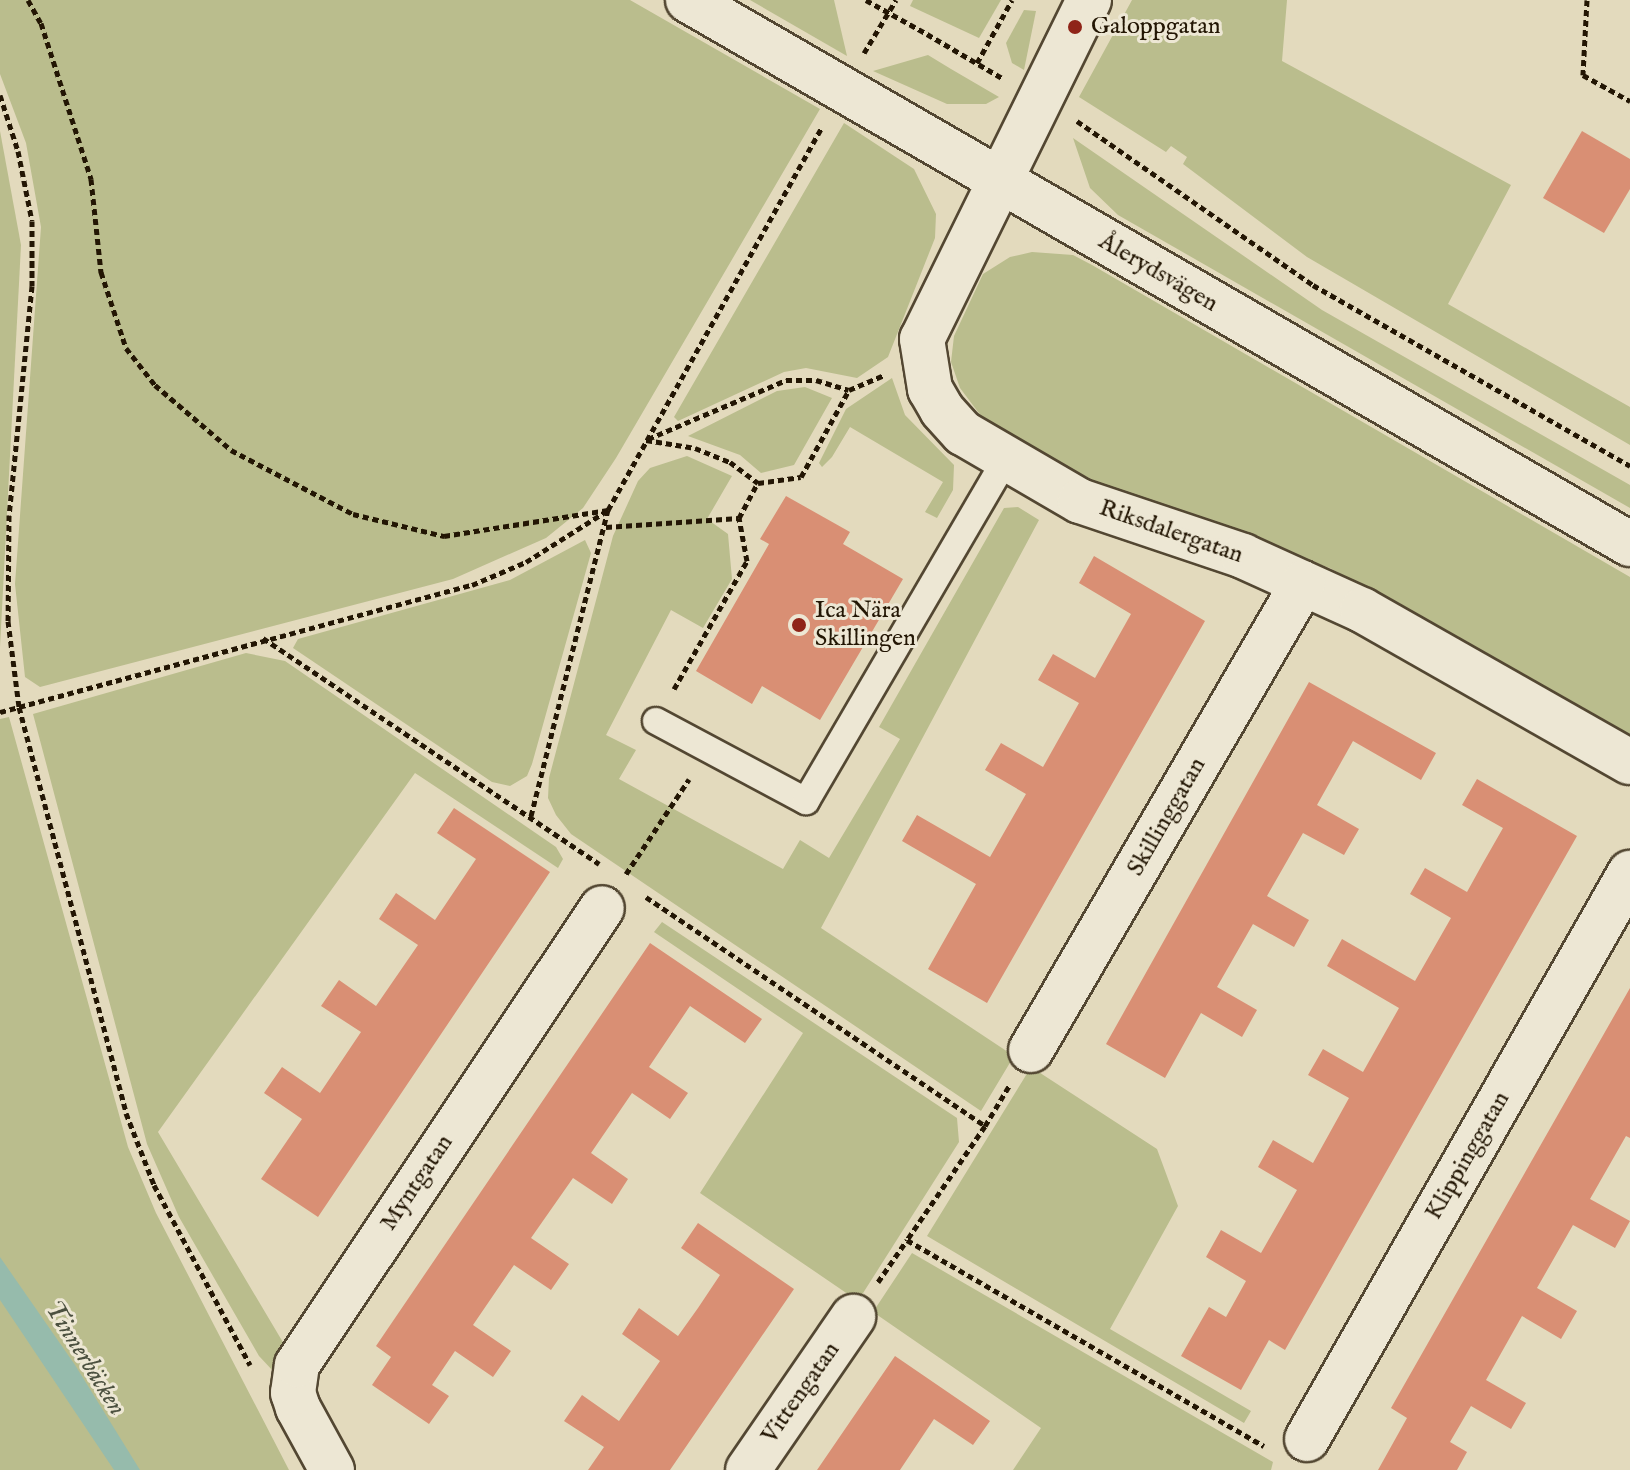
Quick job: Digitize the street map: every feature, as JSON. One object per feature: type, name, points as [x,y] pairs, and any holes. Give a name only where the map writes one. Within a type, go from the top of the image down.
[{"type":"street","name":"Ålerydsvägen","points":[[688,0],[1630,544]]},
{"type":"street","points":[[999,180],[1089,0]]},
{"type":"street","name":"Riksdalergatan","points":[[999,180],[934,307],[922,339],[922,362],[930,389],[952,422],[1005,460],[1080,501],[1243,556],[1362,610],[1630,762]]},
{"type":"street","name":"Skillinggatan","points":[[1031,1050],[1303,583]]},
{"type":"street","name":"Klippinggatan","points":[[1292,1446],[1630,873]]},
{"type":"street","name":"Myntgatan","points":[[332,1470],[293,1393],[297,1365],[617,887]]},
{"type":"street","name":"Vittengatan","points":[[748,1470],[853,1317]]},
{"type":"lane","points":[[656,721],[806,801],[1005,460]]},
{"type":"path","points":[[28,0],[41,23],[91,179],[101,272],[126,348],[155,385],[231,450],[353,514],[444,536],[608,510]]},
{"type":"path","points":[[866,0],[1038,99],[1192,197],[1313,285],[1630,466]]},
{"type":"path","points":[[860,60],[896,0]]},
{"type":"path","points":[[977,63],[1012,0]]},
{"type":"path","points":[[1587,0],[1583,75],[1630,101]]},
{"type":"path","points":[[0,95],[18,151],[32,221],[32,286],[9,515],[8,621],[19,707],[126,1113],[154,1185],[256,1378]]},
{"type":"path","points":[[531,816],[608,510],[826,119]]},
{"type":"path","points":[[786,380],[816,380],[849,390],[801,477],[758,483],[730,462],[695,448],[646,440],[786,380]]},
{"type":"path","points":[[656,721],[747,561],[739,518],[758,483]]},
{"type":"path","points":[[0,712],[263,638],[472,585],[526,562],[608,510]]},
{"type":"path","points":[[606,527],[739,518]]},
{"type":"path","points":[[263,638],[531,816],[617,887],[985,1126],[907,1240],[1292,1446]]},
{"type":"path","points":[[617,887],[708,750]]},
{"type":"shaded area","points":[[0,0],[630,0],[820,109],[616,458],[583,508],[546,538],[453,579],[40,687],[25,677],[15,584],[41,227],[26,143],[0,74]]},
{"type":"shaded area","points":[[750,0],[834,0],[847,56]]},
{"type":"shaded area","points":[[913,0],[1001,0],[979,38],[910,6]]},
{"type":"shaded area","points":[[1132,0],[1287,0],[1282,61],[1511,185],[1448,304],[1630,407],[1630,445],[1307,257],[1183,164],[1187,157],[1171,146],[1166,152],[1079,97]]},
{"type":"shaded area","points":[[1024,10],[1036,11],[1024,70],[1012,63],[1006,43]]},
{"type":"shaded area","points":[[928,55],[999,97],[986,104],[947,104],[873,71]]},
{"type":"shaded area","points":[[844,123],[914,169],[936,214],[935,238],[888,357],[857,378],[806,368],[784,372],[678,421],[674,417]]},
{"type":"shaded area","points":[[0,131],[21,245],[0,647]]},
{"type":"shaded area","points":[[1073,138],[1322,310],[1630,485],[1630,508],[1118,215],[1090,188]]},
{"type":"shaded area","points":[[1032,252],[1073,255],[1092,265],[1630,577],[1630,740],[1330,568],[1131,499],[990,428],[960,388],[951,362],[954,336],[983,274],[1010,257]]},
{"type":"shaded area","points":[[892,378],[905,415],[954,465],[953,490],[937,518],[925,512],[943,482],[850,427],[832,457],[822,467],[819,463],[846,409]]},
{"type":"shaded area","points":[[805,387],[832,398],[794,465],[761,473],[740,455],[688,436],[777,391]]},
{"type":"shaded area","points":[[687,456],[732,476],[707,519],[728,534],[732,579],[703,628],[671,610],[606,735],[636,750],[619,779],[783,869],[800,840],[829,858],[900,739],[879,727],[1004,508],[1018,507],[1039,520],[821,928],[1014,1056],[981,1111],[571,834],[556,815],[548,798],[549,778],[613,536],[638,481],[650,468]]},
{"type":"shaded area","points":[[585,540],[591,553],[532,764],[527,776],[510,786],[492,782],[293,648],[298,639],[510,580]]},
{"type":"shaded area","points":[[246,653],[285,661],[556,847],[563,859],[558,868],[415,773],[158,1132],[284,1344],[274,1372],[259,1356],[179,1217],[147,1144],[33,714]]},
{"type":"shaded area","points":[[9,717],[128,1147],[156,1213],[289,1470],[0,1470],[0,719]]},
{"type":"shaded area","points":[[662,922],[957,1118],[959,1142],[858,1301],[700,1193],[803,1033],[654,932]]},
{"type":"shaded area","points":[[1031,1067],[1157,1149],[1178,1206],[1110,1329],[1251,1411],[1244,1423],[927,1236]]},
{"type":"shaded area","points":[[912,1253],[1273,1462],[1271,1470],[1013,1470],[1041,1428],[873,1312]]},
{"type":"shaded area","points":[[0,1257],[75,1365],[140,1470],[114,1470],[0,1300]]},
{"type":"building","points":[[1582,131],[1630,159],[1630,189],[1604,233],[1543,198]]},
{"type":"building","name":"Ica Nära Skillingen","points":[[786,496],[850,532],[843,544],[903,579],[820,720],[762,686],[752,704],[696,671],[769,544],[760,539]]},
{"type":"building","points":[[1094,556],[1205,621],[987,1003],[928,969],[976,884],[902,841],[917,815],[990,857],[1026,794],[985,770],[1001,743],[1043,767],[1079,703],[1038,680],[1053,654],[1095,678],[1131,614],[1079,583]]},
{"type":"building","points":[[1309,682],[1436,753],[1421,780],[1353,741],[1317,805],[1359,829],[1344,855],[1303,833],[1267,896],[1309,920],[1294,947],[1253,924],[1217,987],[1257,1010],[1242,1037],[1201,1013],[1165,1078],[1106,1044]]},
{"type":"building","points":[[1477,779],[1577,836],[1285,1350],[1269,1340],[1241,1390],[1181,1356],[1209,1307],[1226,1317],[1246,1281],[1206,1257],[1221,1230],[1261,1253],[1297,1190],[1258,1167],[1273,1140],[1313,1163],[1349,1098],[1308,1075],[1323,1049],[1363,1072],[1399,1008],[1327,966],[1342,939],[1415,981],[1451,918],[1410,894],[1425,868],[1467,892],[1503,828],[1462,805]]},
{"type":"building","points":[[454,808],[550,872],[318,1217],[261,1179],[302,1119],[264,1093],[282,1067],[320,1093],[361,1032],[321,1006],[339,980],[376,1006],[418,945],[379,919],[396,893],[435,920],[476,859],[437,833]]},
{"type":"building","points":[[650,943],[762,1019],[745,1043],[690,1006],[649,1067],[688,1093],[670,1119],[632,1093],[591,1153],[628,1179],[612,1204],[573,1178],[531,1238],[569,1264],[551,1290],[514,1265],[473,1325],[511,1351],[493,1377],[455,1351],[432,1385],[449,1396],[429,1424],[372,1385],[391,1357],[376,1346]]},
{"type":"building","points":[[1630,988],[1630,1138],[1626,1136],[1590,1199],[1630,1221],[1615,1248],[1573,1225],[1537,1288],[1577,1311],[1561,1339],[1522,1316],[1486,1380],[1526,1403],[1511,1429],[1471,1406],[1450,1442],[1467,1452],[1457,1470],[1378,1470],[1407,1418],[1391,1408]]},
{"type":"building","points":[[698,1223],[794,1289],[670,1470],[588,1470],[604,1447],[564,1421],[582,1395],[619,1421],[660,1361],[622,1334],[639,1308],[678,1336],[698,1308],[720,1275],[681,1248]]},
{"type":"building","points":[[895,1356],[990,1421],[973,1445],[934,1419],[900,1470],[817,1470]]},
{"type":"place","name":"Galoppgatan","points":[[1075,27]]},
{"type":"place","name":"Ica Nära Skillingen","points":[[799,625]]},
{"type":"water label","name":"Tinnerbäcken","points":[[85,1358]]}]
